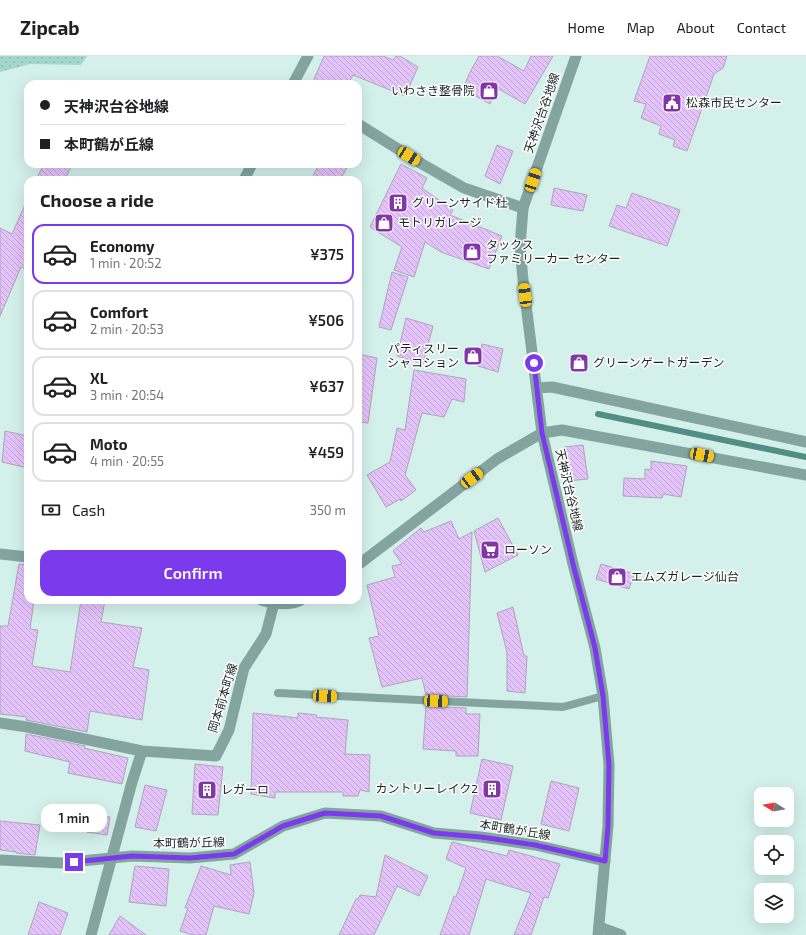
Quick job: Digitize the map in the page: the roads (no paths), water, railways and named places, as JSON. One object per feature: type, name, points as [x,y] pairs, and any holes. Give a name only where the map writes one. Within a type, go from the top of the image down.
[{"type":"street","points":[[296,80],[308,56]]},
{"type":"street","name":"天神沢台谷地線","points":[[576,56],[523,208],[520,247],[542,433],[571,556],[595,648],[603,696],[609,765],[608,826],[598,931]]},
{"type":"street","points":[[362,126],[464,188],[523,208]]},
{"type":"street","points":[[537,388],[552,387],[806,442]]},
{"type":"street","points":[[362,562],[497,459],[542,433],[562,430],[806,475]]},
{"type":"street","points":[[0,554],[24,557]]},
{"type":"street","name":"岡本前本町線","points":[[142,751],[216,756],[229,730],[244,668],[266,634],[274,604]]},
{"type":"street","points":[[0,723],[142,751],[132,782],[91,935]]},
{"type":"street","name":"本町鶴が丘線","points":[[0,860],[61,863],[132,856],[190,858],[234,854],[283,826],[325,813],[381,816],[434,833],[481,837],[535,845],[605,861]]},
{"type":"street","points":[[598,931],[621,935]]},
{"type":"lane","points":[[278,693],[563,707],[603,696]]},
{"type":"waterway","points":[[598,414],[806,457]]},
{"type":"place","name":"いわさき整骨院","points":[[489,91]]},
{"type":"place","name":"松森市民センター","points":[[672,103]]},
{"type":"place","name":"グリーンサイド杜","points":[[398,203]]},
{"type":"place","name":"モトリガレージ","points":[[384,223]]},
{"type":"place","name":"タックス ファミリーカー センター","points":[[472,252]]},
{"type":"place","name":"パティスリー シャコション","points":[[473,356]]},
{"type":"place","name":"グリーンゲートガーデン","points":[[579,363]]},
{"type":"place","name":"ローソン","points":[[490,550]]},
{"type":"place","name":"エムズガレージ仙台","points":[[617,577]]},
{"type":"place","name":"カントリーレイク2","points":[[492,789]]},
{"type":"place","name":"レガーロ","points":[[207,790]]}]
